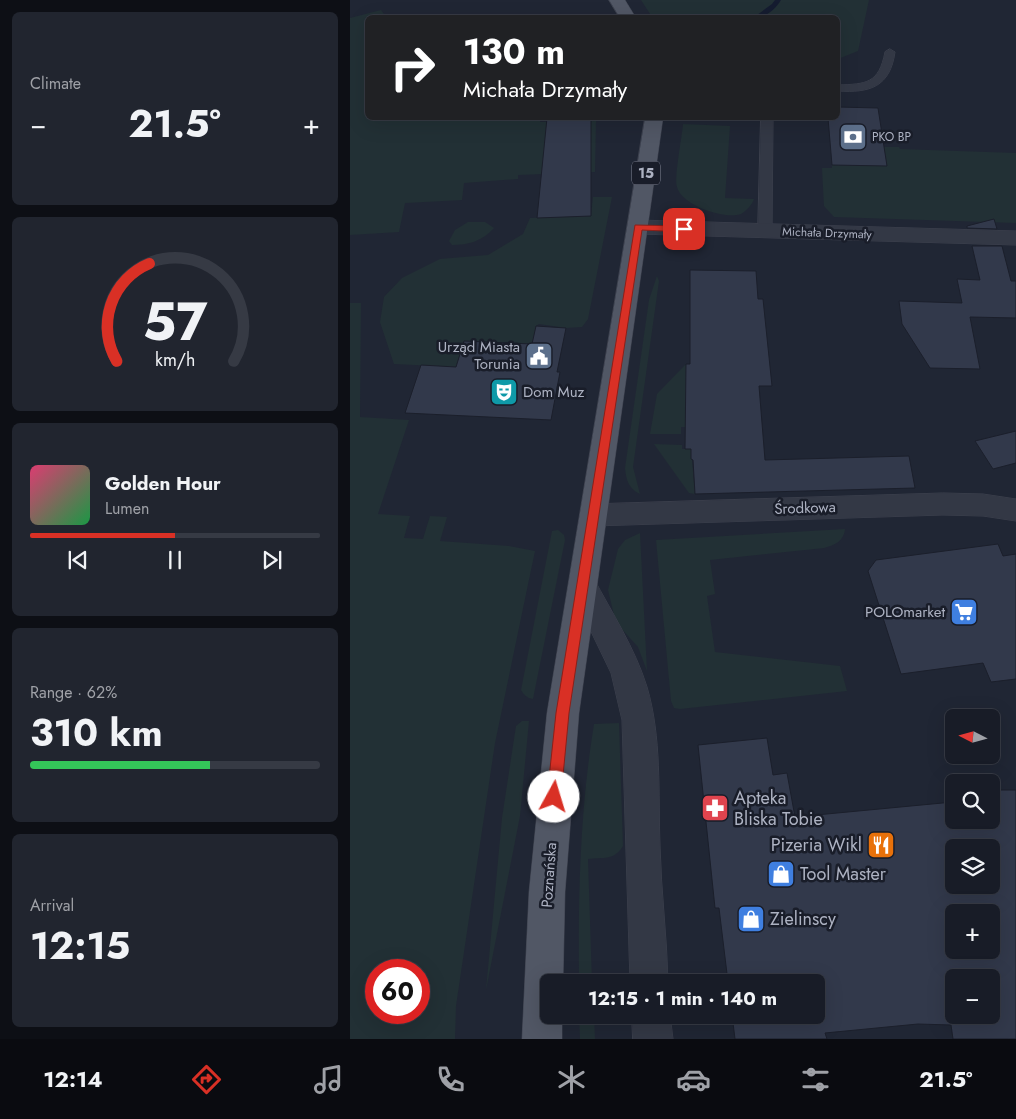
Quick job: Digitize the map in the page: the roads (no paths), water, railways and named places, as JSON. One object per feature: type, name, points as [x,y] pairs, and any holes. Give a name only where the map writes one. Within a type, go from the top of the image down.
[{"type":"main road","points":[[617,0],[626,15]]},
{"type":"main road","name":"Poznańska","points":[[542,1039],[554,797],[563,713],[654,120]]},
{"type":"street","name":"Michała Drzymały","points":[[638,227],[1016,238]]},
{"type":"street","name":"Środkowa","points":[[594,515],[943,504],[983,505],[1016,510]]},
{"type":"street","points":[[582,586],[622,664],[631,686],[636,711],[641,774],[643,898],[648,974]]},
{"type":"street","points":[[652,1024],[653,1039]]},
{"type":"lane","points":[[840,88],[862,88],[879,81],[885,75],[889,65],[890,52]]},
{"type":"lane","points":[[765,231],[767,120]]},
{"type":"waterway","points":[[760,15],[775,5],[778,0]]},
{"type":"place","name":"PKO BP","points":[[853,137]]},
{"type":"place","name":"Urząd Miasta Torunia","points":[[539,356]]},
{"type":"place","name":"Dom Muz","points":[[504,392]]},
{"type":"place","name":"POLOmarket","points":[[964,612]]},
{"type":"place","name":"Apteka Bliska Tobie","points":[[715,808]]},
{"type":"place","name":"Pizeria Wikl","points":[[881,845]]},
{"type":"place","name":"Tool Master","points":[[781,874]]},
{"type":"place","name":"Zielinscy","points":[[751,919]]}]
